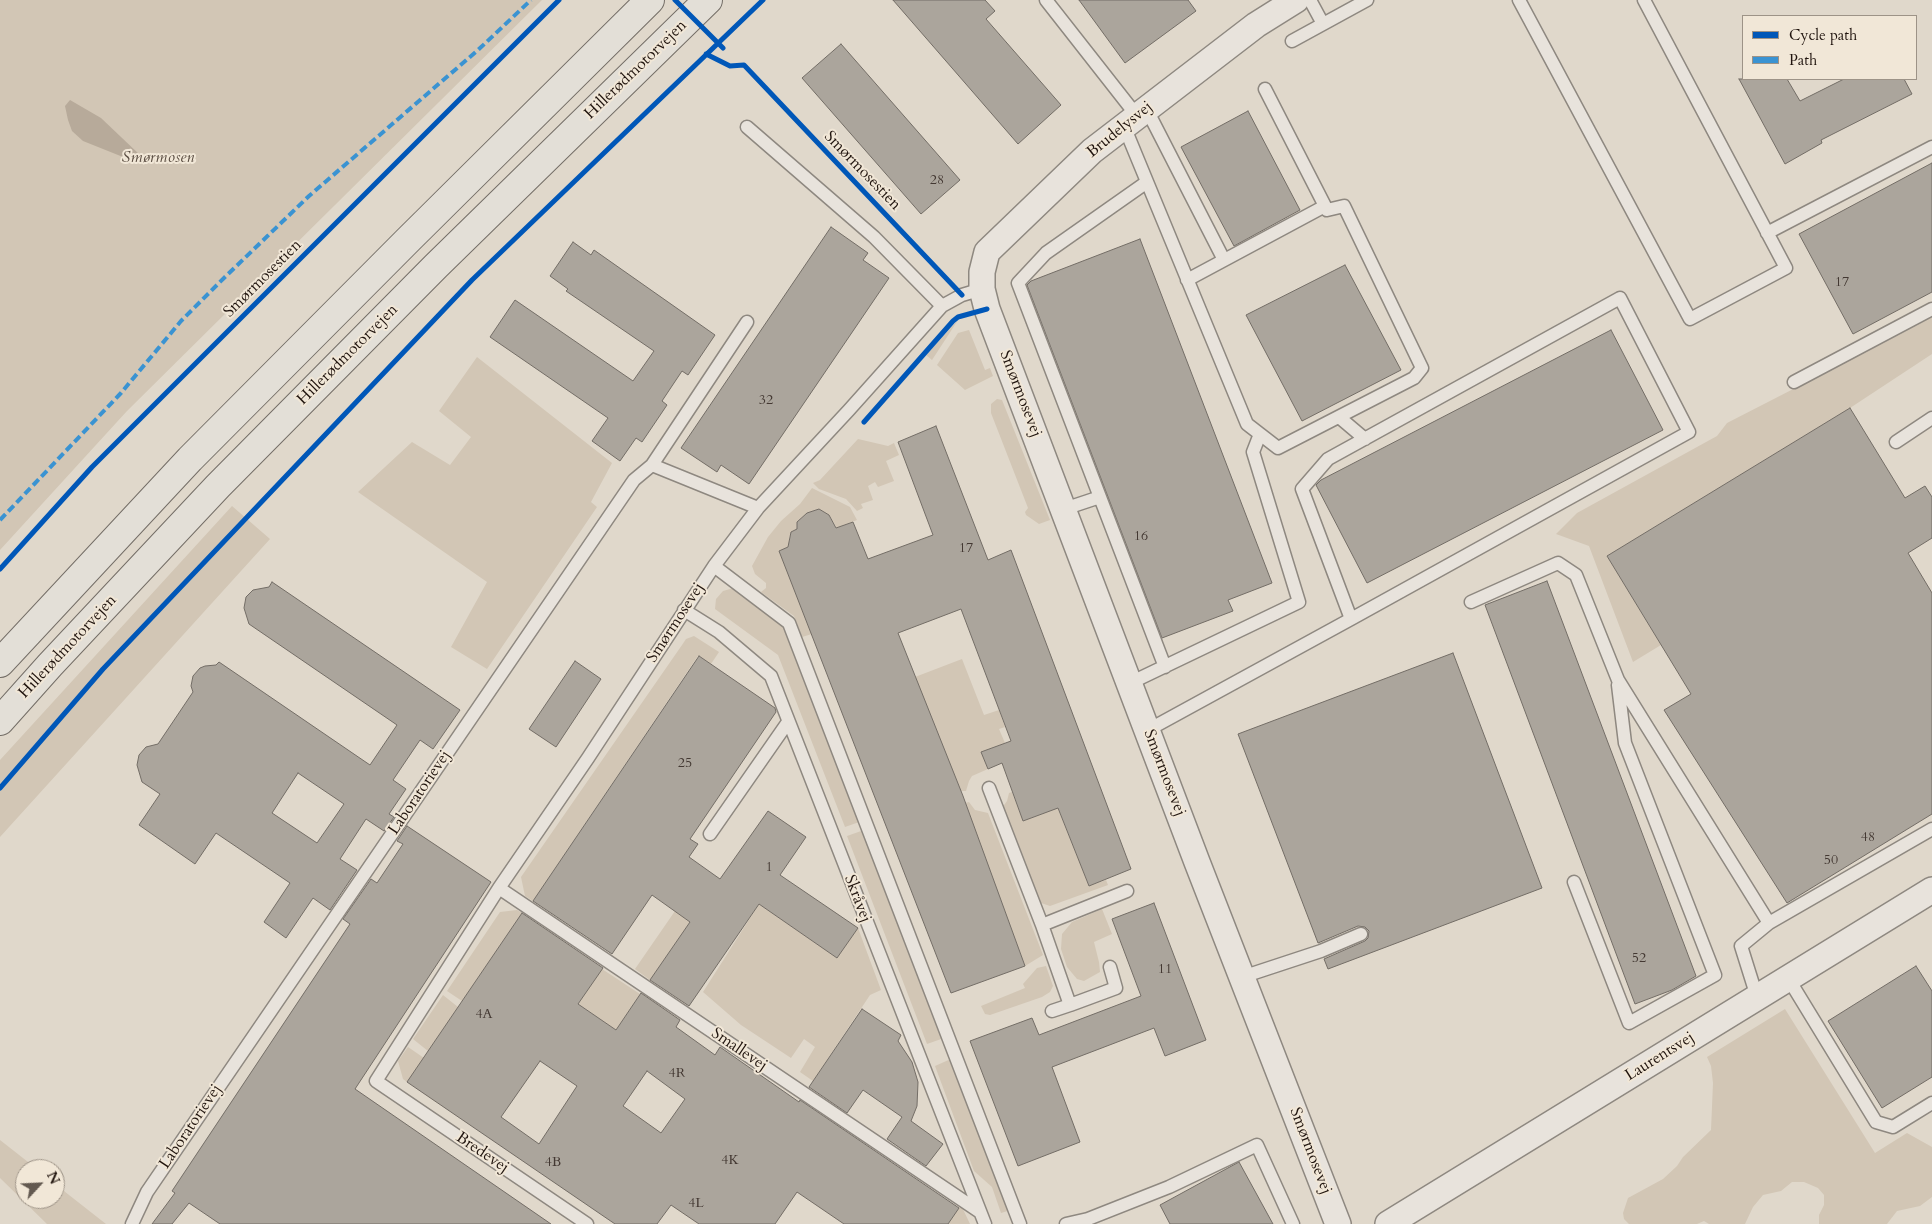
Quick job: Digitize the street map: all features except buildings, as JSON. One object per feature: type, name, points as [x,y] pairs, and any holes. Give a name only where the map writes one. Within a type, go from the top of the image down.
[{"type":"highway","points":[[0,663],[190,459],[408,239],[650,0]]},
{"type":"highway","name":"Hillerødmotorvejen","points":[[0,721],[218,486],[436,266],[708,0]]},
{"type":"street","name":"Brudelysvej","points":[[982,290],[982,272],[987,252],[1092,152],[1256,24],[1296,0]]},
{"type":"street","name":"Smørmosevej","points":[[982,290],[987,309],[1338,1224]]},
{"type":"street","name":"Laurentsvej","points":[[1388,1224],[1932,890]]},
{"type":"lane","points":[[1046,0],[1135,117],[1224,260]]},
{"type":"lane","points":[[1310,0],[1324,24]]},
{"type":"lane","points":[[1292,41],[1367,0]]},
{"type":"lane","points":[[1519,0],[1690,319],[1786,268],[1644,0]]},
{"type":"lane","points":[[1135,117],[1147,182],[1247,424],[1278,448],[1414,378],[1422,368],[1344,206],[1327,210],[1265,89]]},
{"type":"lane","points":[[747,127],[874,236],[942,306]]},
{"type":"lane","points":[[1767,233],[1932,146]]},
{"type":"lane","points":[[1147,182],[1046,253],[1018,283],[1166,667]]},
{"type":"lane","points":[[1187,280],[1325,206]]},
{"type":"lane","name":"Smørmosevej","points":[[376,1081],[499,888],[588,758],[684,610],[714,566],[758,508],[942,306],[962,295],[982,290]]},
{"type":"lane","points":[[1148,730],[1351,619],[1689,432],[1620,298],[1328,459],[1302,489],[1351,619]]},
{"type":"lane","points":[[1794,382],[1932,309]]},
{"type":"lane","name":"Laboratorievej","points":[[132,1223],[147,1192],[634,480],[652,465],[747,322]]},
{"type":"lane","points":[[1339,416],[1365,439]]},
{"type":"lane","points":[[1896,442],[1932,418]]},
{"type":"lane","points":[[1130,683],[1300,602],[1254,452],[1260,434]]},
{"type":"lane","points":[[652,465],[758,508]]},
{"type":"lane","points":[[1064,510],[1100,497]]},
{"type":"lane","points":[[1471,602],[1558,563],[1576,575],[1618,680],[1769,923]]},
{"type":"lane","points":[[714,566],[789,623],[1020,1224]]},
{"type":"lane","name":"Skråvej","points":[[684,610],[718,632],[771,676],[985,1224]]},
{"type":"lane","points":[[1574,882],[1629,1023],[1715,976],[1625,743],[1618,680]]},
{"type":"lane","points":[[710,834],[788,722]]},
{"type":"lane","points":[[989,788],[1042,925],[1070,1005]]},
{"type":"lane","points":[[1757,997],[1741,946],[1769,923],[1932,829]]},
{"type":"lane","name":"Smallevej","points":[[499,888],[980,1212]]},
{"type":"lane","points":[[1042,925],[1127,890]]},
{"type":"lane","points":[[1242,977],[1321,952],[1361,934]]},
{"type":"lane","points":[[1052,1011],[1116,988],[1110,967]]},
{"type":"lane","points":[[1788,978],[1876,1122],[1893,1127],[1932,1104]]},
{"type":"lane","name":"Bredevej","points":[[376,1081],[587,1224]]},
{"type":"lane","points":[[1066,1224],[1088,1219],[1169,1187],[1257,1145],[1293,1224]]},
{"type":"green space","name":"Smørmosen","points":[[0,0],[542,0],[127,411],[0,550]]},
{"type":"green space","points":[[1932,316],[1932,354],[1850,408],[1607,556],[1661,645],[1633,662],[1589,546],[1556,534],[1577,513],[1717,436],[1727,423]]},
{"type":"green space","points":[[958,320],[947,337],[932,360],[926,355]]},
{"type":"green space","points":[[969,330],[985,370],[990,368],[993,376],[965,390],[937,365],[958,333]]},
{"type":"green space","points":[[477,357],[612,463],[591,502],[597,507],[487,669],[451,647],[487,582],[358,492],[412,442],[450,465],[471,437],[439,411]]},
{"type":"green space","points":[[997,399],[1002,400],[1050,520],[1039,524],[1026,515],[1025,512],[1028,508],[991,413],[991,404]]},
{"type":"green space","points":[[858,439],[888,446],[894,443],[899,455],[886,461],[894,481],[878,487],[875,482],[868,486],[873,500],[861,504],[863,508],[857,511],[846,499],[819,489],[813,483],[820,480]]},
{"type":"green space","points":[[812,488],[850,507],[857,520],[837,528],[829,515],[819,509],[807,513],[797,522],[797,529],[791,532],[789,539],[792,545],[780,551],[812,634],[802,637],[794,616],[761,592],[766,588],[766,583],[755,574],[752,566],[768,537],[781,521],[800,504]]},
{"type":"green space","points":[[232,506],[270,539],[0,837],[0,760]]},
{"type":"green space","points":[[737,587],[787,626],[862,821],[845,827],[778,655],[715,609],[716,599],[723,591]]},
{"type":"green space","points":[[694,636],[719,652],[711,664],[698,656],[533,901],[525,896],[521,877],[686,639]]},
{"type":"green space","points":[[962,659],[984,715],[999,710],[1005,727],[999,729],[1005,743],[982,752],[988,769],[972,776],[966,791],[961,791],[915,677]]},
{"type":"green space","points":[[1050,789],[1089,886],[1106,880],[1108,885],[1050,906],[1041,903],[1037,897],[1002,808],[1007,801],[1009,793],[1012,792],[1023,821],[1042,814]]},
{"type":"green space","points":[[969,802],[975,810],[988,813],[1043,955],[1025,966],[965,803]]},
{"type":"green space","points":[[864,830],[944,1038],[927,1044],[847,836]]},
{"type":"green space","points":[[759,904],[837,958],[858,928],[881,990],[870,995],[813,1081],[800,1072],[815,1047],[804,1039],[791,1058],[741,1025],[703,992]]},
{"type":"green space","points":[[1102,909],[1112,934],[1094,942],[1100,972],[1084,981],[1077,979],[1067,967],[1061,949],[1062,934],[1072,922]]},
{"type":"green space","points":[[517,910],[522,913],[462,1001],[447,991],[500,912]]},
{"type":"green space","points":[[675,911],[690,922],[650,980],[635,969]]},
{"type":"green space","points":[[1046,966],[1053,986],[1050,992],[1042,997],[990,1015],[985,1014],[981,1006],[1025,988],[1023,984],[1037,968]]},
{"type":"green space","points":[[602,969],[640,994],[616,1030],[578,1004]]},
{"type":"green space","points":[[443,995],[458,1007],[428,1051],[413,1039]]},
{"type":"green space","points":[[1785,1009],[1875,1153],[1907,1133],[1932,1147],[1932,1197],[1920,1206],[1897,1211],[1887,1224],[1819,1224],[1819,1215],[1824,1205],[1824,1195],[1818,1188],[1804,1182],[1792,1182],[1781,1191],[1763,1195],[1753,1207],[1745,1224],[1709,1224],[1704,1221],[1697,1224],[1629,1224],[1624,1219],[1623,1213],[1628,1198],[1663,1179],[1711,1130],[1713,1083],[1711,1066],[1707,1057]]},
{"type":"green space","points":[[408,1047],[424,1058],[407,1082],[403,1079],[398,1061]]},
{"type":"green space","points":[[953,1058],[1011,1210],[1001,1213],[992,1187],[974,1171],[935,1066]]},
{"type":"green space","points":[[0,1140],[24,1159],[15,1159],[15,1193],[0,1178]]},
{"type":"green space","points":[[65,1192],[106,1224],[47,1224],[32,1209],[65,1209]]},
{"type":"green space","points":[[961,1205],[970,1224],[948,1224]]},
{"type":"shaded area","points":[[70,100],[101,118],[141,156],[133,161],[83,141],[72,131],[68,120],[65,106]]},
{"type":"marked path","points":[[0,520],[121,393],[181,321],[225,277],[309,196],[478,50],[531,0]]},
{"type":"cycle path","name":"Smørmosestien","points":[[0,569],[92,467],[559,0]]},
{"type":"cycle path","points":[[675,0],[723,48]]},
{"type":"cycle path","points":[[0,788],[103,669],[472,280],[763,0]]},
{"type":"cycle path","name":"Smørmosestien","points":[[706,54],[730,66],[744,65],[962,295]]},
{"type":"cycle path","points":[[864,422],[953,321],[958,317],[987,309]]}]
